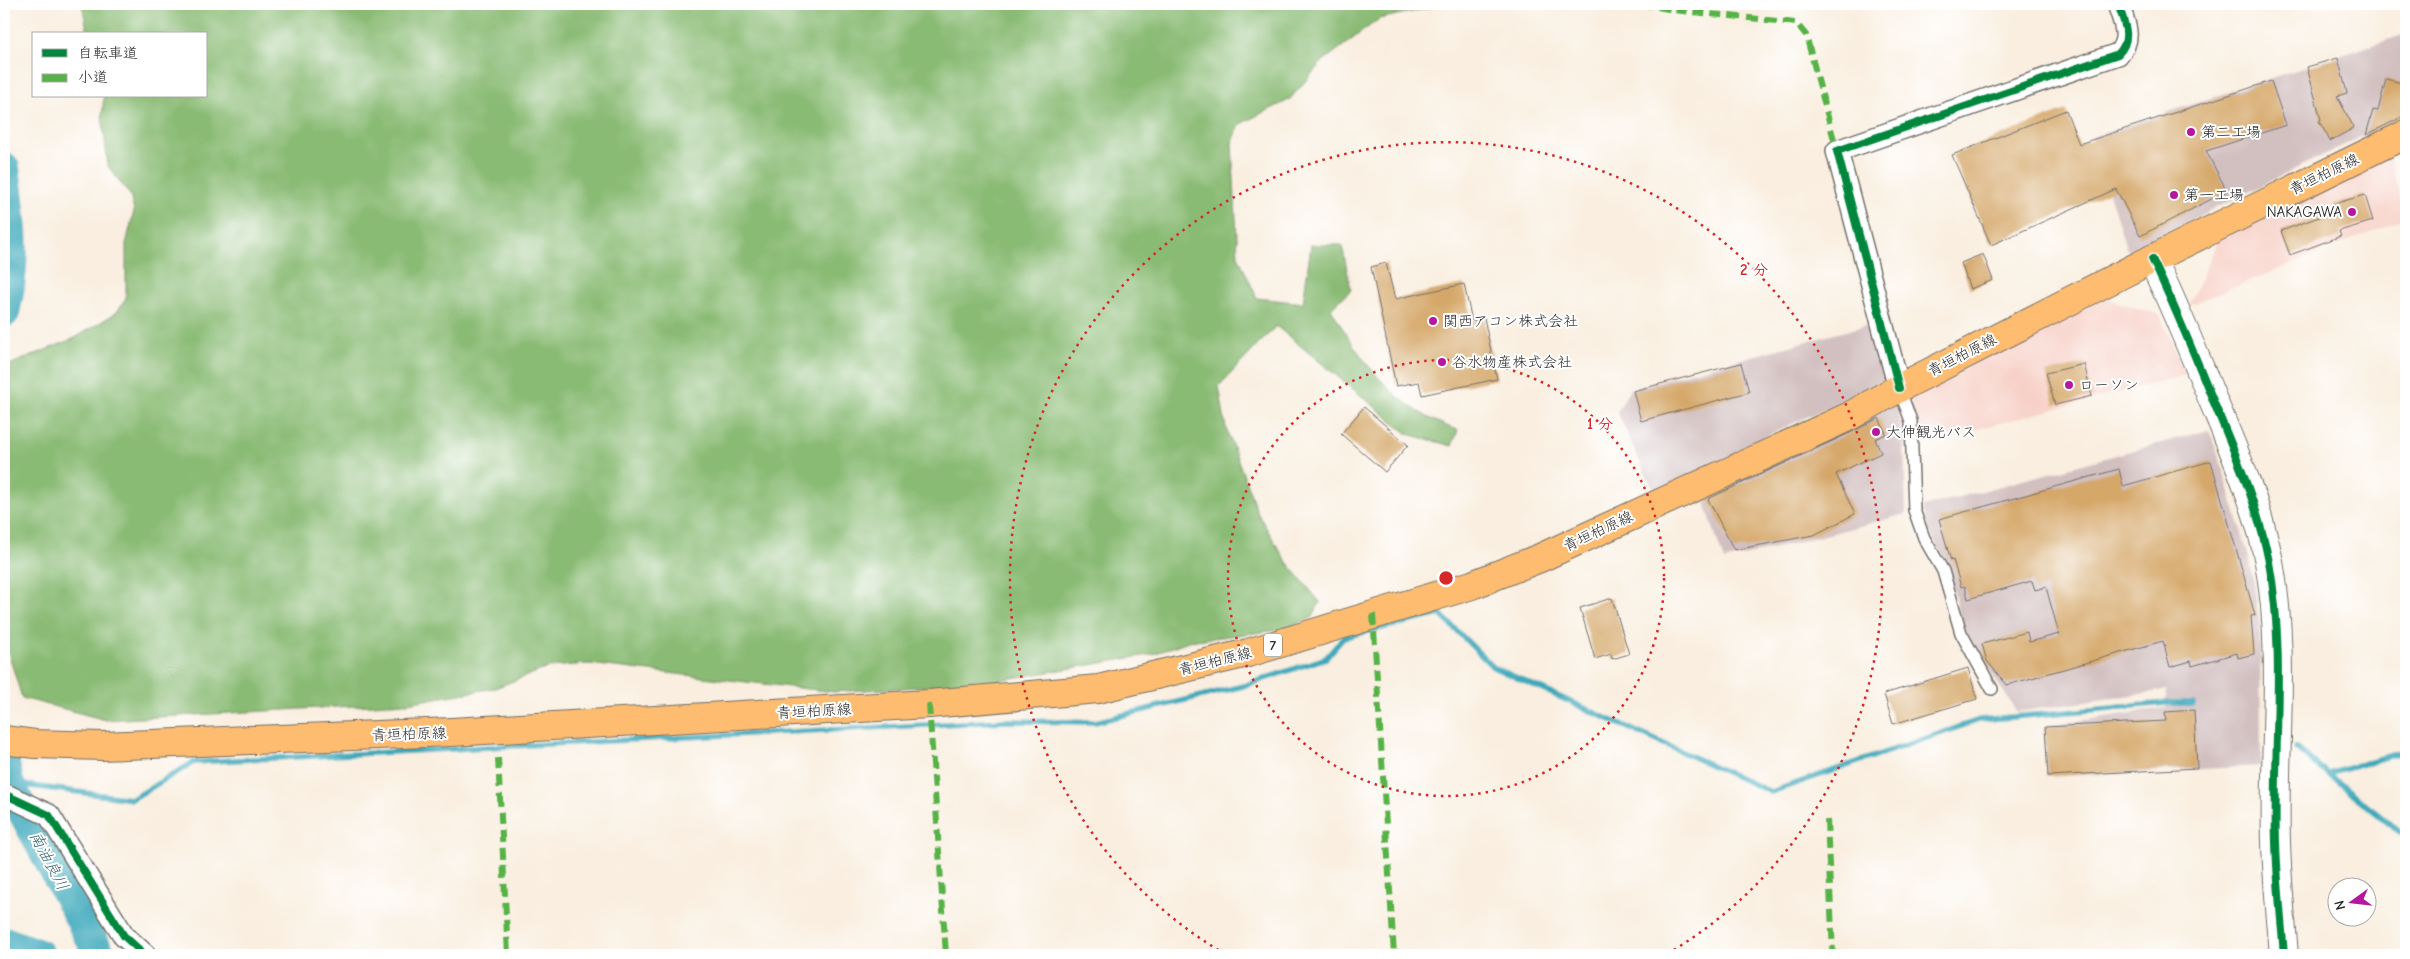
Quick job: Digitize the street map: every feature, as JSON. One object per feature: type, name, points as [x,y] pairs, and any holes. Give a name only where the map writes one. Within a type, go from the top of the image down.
[{"type":"main road","name":"青垣柏原線","points":[[4,740],[35,744],[102,746],[451,732],[929,704],[1098,689],[1248,653],[1472,585],[1540,558],[1848,417],[1899,388],[2152,259],[2406,134]]},
{"type":"street","points":[[1899,388],[1837,151],[2118,54],[2126,46],[2127,34],[2118,4]]},
{"type":"street","points":[[2152,259],[2167,289],[2230,442],[2256,511],[2269,562],[2275,617],[2277,684],[2276,842],[2284,955]]},
{"type":"street","points":[[5,794],[49,815],[124,936],[145,955]]},
{"type":"lane","points":[[1899,388],[1911,421],[1914,510],[1924,538],[1943,571],[1960,632],[1992,689]]},
{"type":"shaded area","points":[[2406,34],[2406,115],[2127,251],[2092,137]]},
{"type":"shaded area","points":[[2389,155],[2406,218],[2189,305],[2217,242]]},
{"type":"shaded area","points":[[2105,298],[2160,315],[2186,375],[1919,444],[1910,395]]},
{"type":"shaded area","points":[[1875,323],[1890,377],[1763,438],[1659,494],[1650,483],[1617,412],[1630,389]]},
{"type":"shaded area","points":[[1897,403],[1904,441],[1906,514],[1724,561],[1703,496]]},
{"type":"shaded area","points":[[2209,430],[2222,466],[2250,561],[2260,623],[2261,766],[2046,777],[2044,726],[2166,708],[2167,690],[2017,712],[1964,632],[1945,558],[1927,529],[1923,507]]},
{"type":"green space","points":[[82,4],[1447,4],[1379,19],[1323,61],[1289,100],[1240,124],[1232,143],[1238,256],[1257,298],[1303,303],[1311,245],[1342,245],[1351,290],[1331,308],[1343,328],[1368,365],[1399,397],[1417,411],[1436,422],[1458,430],[1452,446],[1408,434],[1276,326],[1219,386],[1226,428],[1258,514],[1286,561],[1320,602],[1312,618],[1280,630],[1188,641],[1154,654],[984,683],[834,692],[589,664],[550,667],[495,688],[407,703],[106,720],[22,698],[4,639],[4,367],[75,338],[117,312],[126,298],[126,244],[134,211],[130,195],[108,166],[102,115],[104,98],[208,98],[208,32],[88,32]]},
{"type":"building","points":[[2338,58],[2347,93],[2337,96],[2354,128],[2330,141],[2319,121],[2321,120],[2307,67]]},
{"type":"building","points":[[2386,79],[2406,84],[2406,115],[2366,135],[2373,110],[2378,111]]},
{"type":"building","points":[[2271,81],[2286,125],[2206,151],[2227,191],[2140,236],[2116,189],[1991,245],[1952,155],[2066,110],[2079,144]]},
{"type":"building","points":[[2365,195],[2373,221],[2339,231],[2341,236],[2290,255],[2281,231],[2335,211],[2333,204]]},
{"type":"building","points":[[1983,254],[1993,280],[1970,289],[1961,263]]},
{"type":"building","points":[[1386,263],[1395,299],[1464,284],[1472,321],[1484,318],[1497,379],[1422,395],[1419,382],[1396,386],[1371,267]]},
{"type":"building","points":[[1741,363],[1749,392],[1641,421],[1633,391]]},
{"type":"building","points":[[2084,364],[2092,396],[2055,405],[2046,373]]},
{"type":"building","points":[[1364,407],[1408,445],[1385,472],[1341,434]]},
{"type":"building","points":[[1879,418],[1886,434],[1875,439],[1881,453],[1836,474],[1855,514],[1814,535],[1734,550],[1708,499]]},
{"type":"building","points":[[2211,461],[2255,615],[2251,616],[2254,654],[2238,658],[2237,653],[2192,666],[2191,661],[2170,667],[2163,641],[2007,685],[1987,661],[1982,644],[2027,632],[2029,642],[2059,634],[2046,587],[2035,590],[2032,581],[1968,599],[1965,586],[1961,587],[1953,560],[1951,561],[1939,519],[2119,469],[2123,486]]},
{"type":"building","points":[[1612,598],[1629,654],[1612,659],[1611,654],[1595,659],[1580,608]]},
{"type":"building","points":[[1968,668],[1977,699],[1893,724],[1884,694]]},
{"type":"building","points":[[2194,710],[2197,768],[2048,776],[2045,727],[2166,721],[2165,712]]},
{"type":"waterway","name":"南油良川","points":[[4,168],[12,240],[12,257],[4,312]]},
{"type":"waterway","points":[[8,783],[132,799],[194,762],[1005,721],[1095,722],[1243,686],[1326,658],[1344,637],[1440,614],[1493,667],[1771,792],[1979,720],[2167,703],[2193,703]]},
{"type":"waterway","points":[[2296,748],[2406,837]]},
{"type":"waterway","points":[[2329,774],[2406,751]]},
{"type":"waterway","name":"南油良川","points":[[4,764],[8,783],[100,955]]},
{"type":"waterway","points":[[4,942],[39,955]]},
{"type":"marked path","points":[[1640,4],[1674,10],[1796,23],[1806,35],[1837,151]]},
{"type":"marked path","points":[[1373,614],[1394,955]]},
{"type":"marked path","points":[[929,704],[946,955]]},
{"type":"marked path","points":[[498,758],[508,955]]},
{"type":"marked path","points":[[1827,820],[1833,955]]},
{"type":"cycle path","points":[[1899,388],[1837,151],[2118,54],[2123,48],[2126,36],[2125,24],[2118,4]]},
{"type":"cycle path","points":[[2152,259],[2237,458],[2259,520],[2269,562],[2277,631],[2276,842],[2284,955]]},
{"type":"cycle path","points":[[4,794],[49,815],[124,936],[145,955]]},
{"type":"place","name":"第二工場","points":[[2191,132]]},
{"type":"place","name":"第一工場","points":[[2174,195]]},
{"type":"place","name":"NAKAGAWA","points":[[2352,212]]},
{"type":"place","name":"関西アコン株式会社","points":[[1433,321]]},
{"type":"place","name":"谷水物産株式会社","points":[[1442,362]]},
{"type":"place","name":"ローソン","points":[[2069,385]]},
{"type":"place","name":"大伸観光バス","points":[[1876,432]]}]
